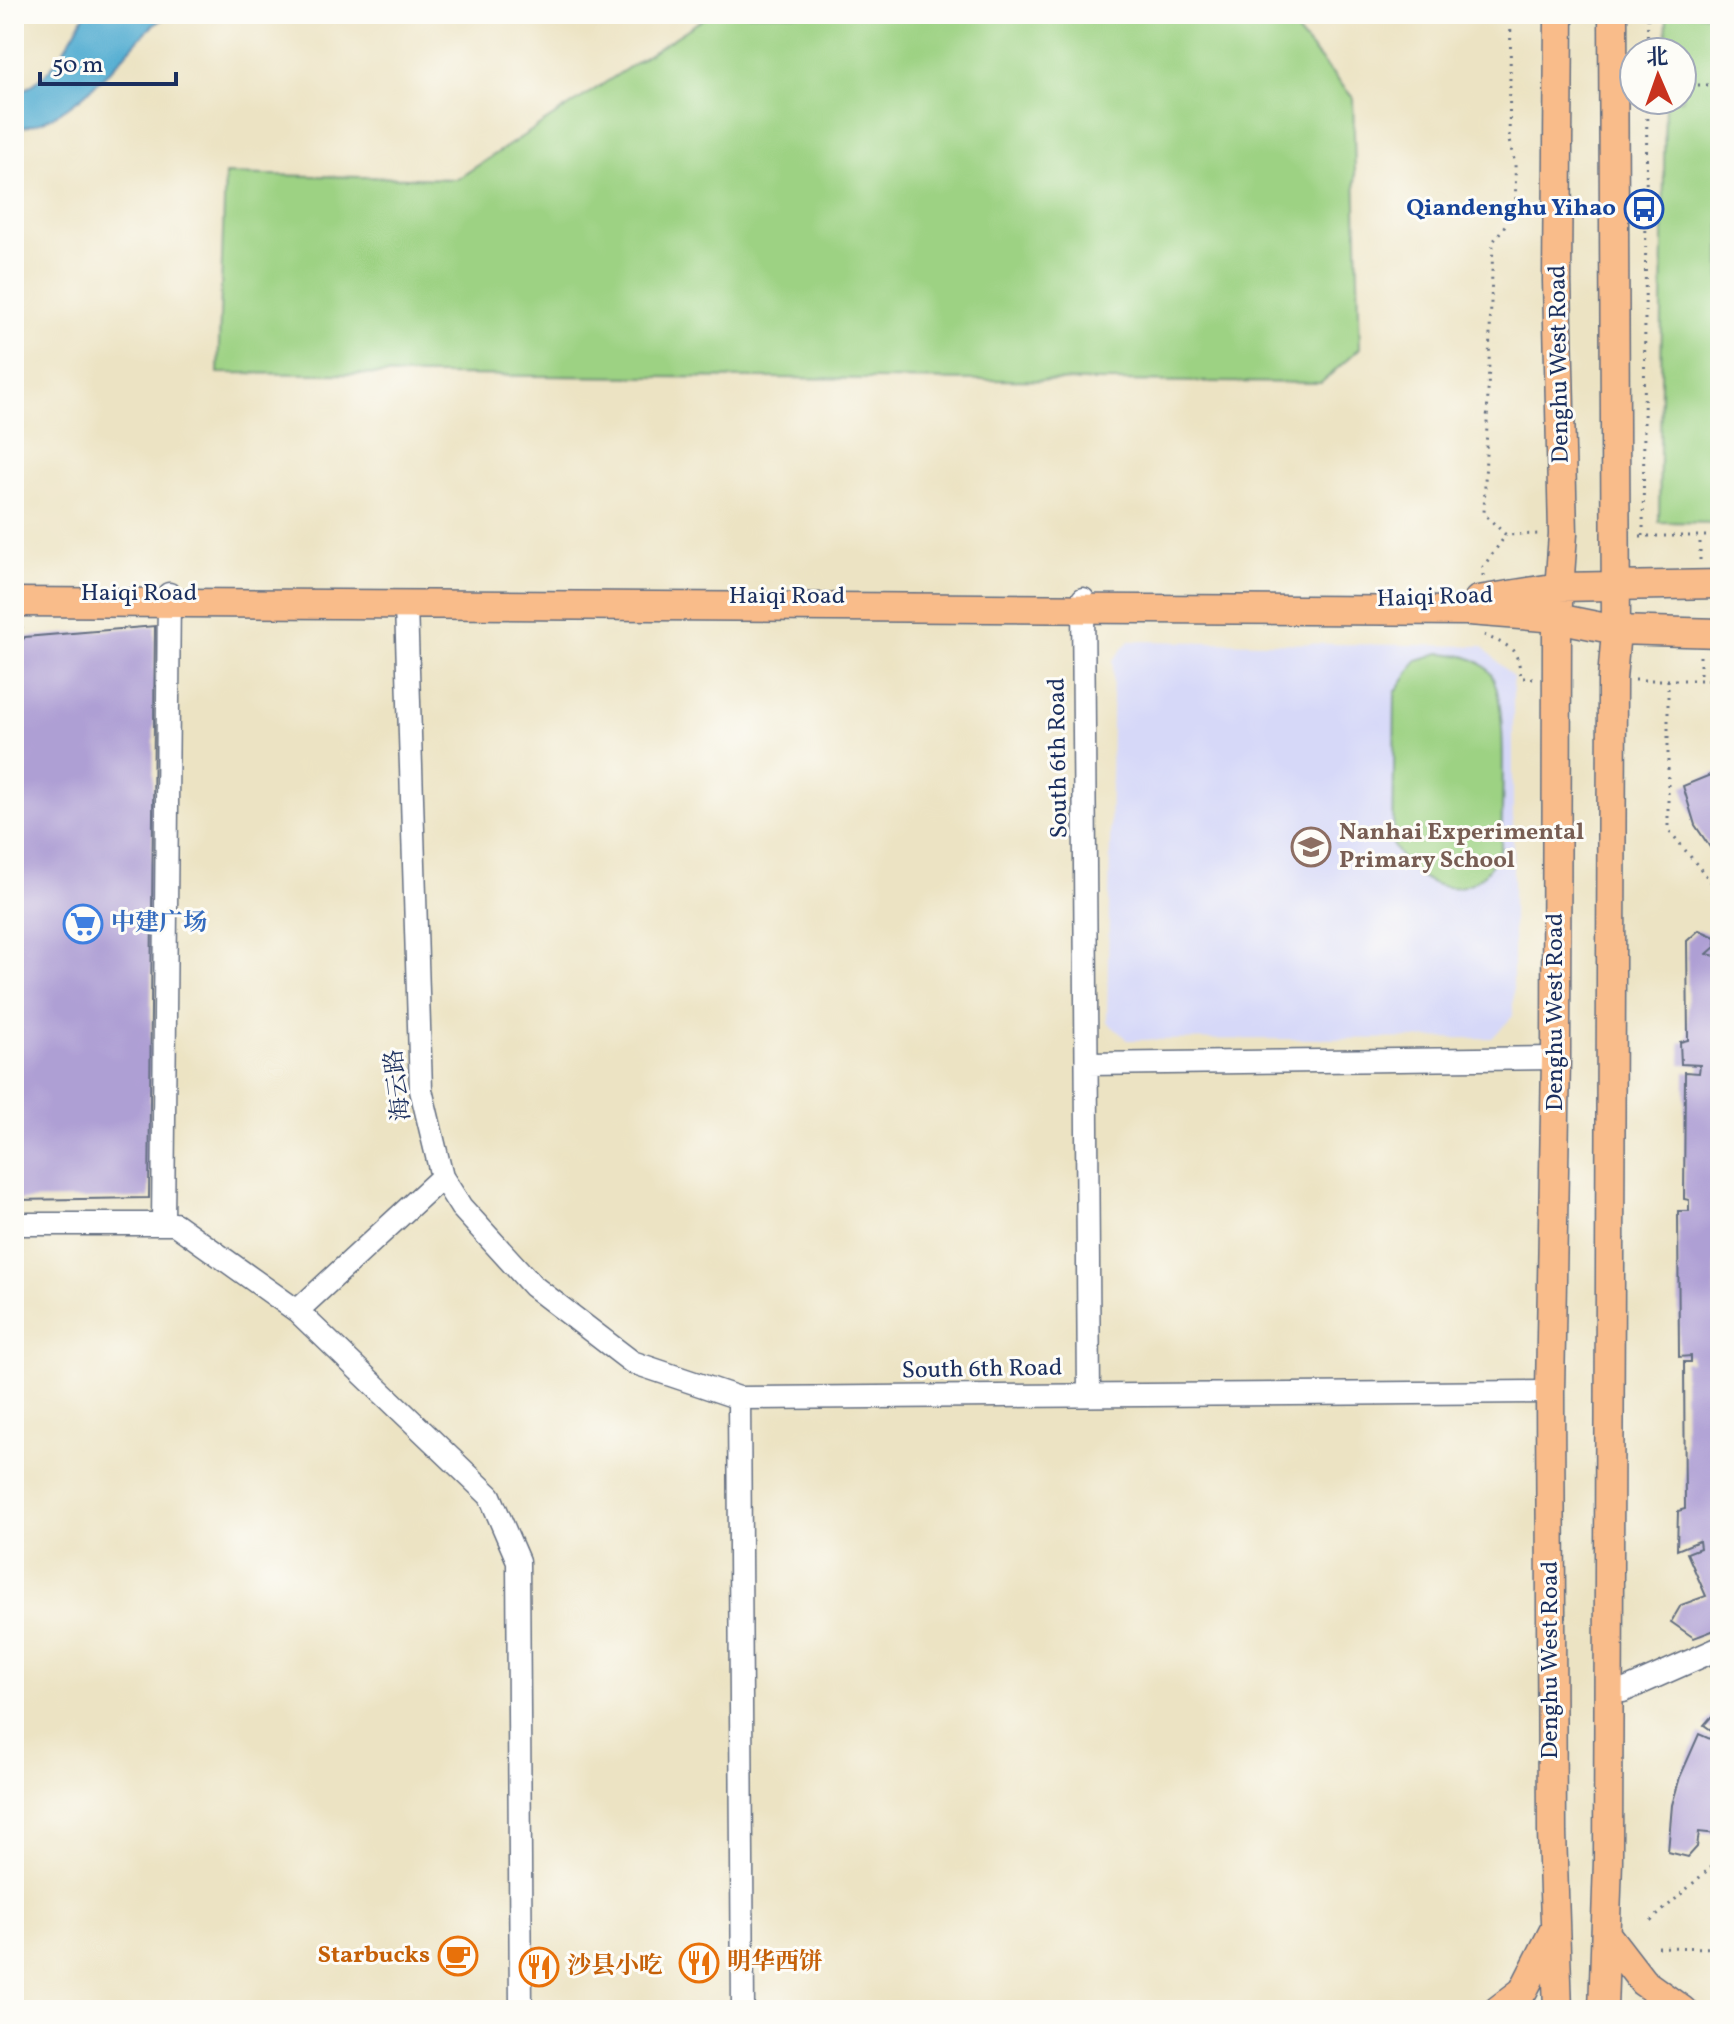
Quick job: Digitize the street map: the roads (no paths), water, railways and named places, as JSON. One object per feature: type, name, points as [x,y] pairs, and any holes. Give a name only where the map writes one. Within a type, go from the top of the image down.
[{"type":"main road","name":"Denghu West Road","points":[[1558,2010],[1554,1932],[1550,1392],[1556,1058],[1557,618],[1563,534],[1557,281],[1559,19]]},
{"type":"main road","points":[[1603,2010],[1614,900],[1612,680],[1616,630],[1615,585],[1629,536],[1613,19]]},
{"type":"main road","name":"Haiqi Road","points":[[14,593],[406,605],[1473,601],[1559,587],[1720,584]]},
{"type":"main road","name":"Haiqi Road","points":[[14,602],[169,599],[1083,603],[1469,611],[1557,618],[1616,630],[1720,633]]},
{"type":"main road","points":[[1498,2010],[1523,1991],[1554,1932]]},
{"type":"main road","points":[[1606,1934],[1643,1982],[1682,2010]]},
{"type":"street","points":[[163,1224],[169,599]]},
{"type":"street","name":"South 6th Road","points":[[739,1398],[1089,1395],[1089,1064],[1083,603]]},
{"type":"street","name":"海云路","points":[[406,605],[421,1090],[442,1177],[461,1207],[533,1286],[632,1362],[739,1398]]},
{"type":"street","points":[[1089,1064],[1556,1058]]},
{"type":"street","points":[[297,1311],[442,1177]]},
{"type":"street","points":[[14,1224],[175,1224],[297,1311],[490,1496],[518,1561],[521,2010]]},
{"type":"street","points":[[1089,1395],[1550,1392]]},
{"type":"street","points":[[739,1398],[743,2010]]},
{"type":"street","points":[[1623,1691],[1720,1648]]},
{"type":"water","points":[[85,14],[173,14],[151,27],[73,103],[45,120],[14,129],[14,94],[48,72]]},
{"type":"place","name":"Qiandenghu Yihao","points":[[1644,209]]},
{"type":"place","name":"Nanhai Experimental Primary School","points":[[1311,847]]},
{"type":"place","name":"中建广场","points":[[83,924]]},
{"type":"place","name":"Starbucks","points":[[458,1956]]},
{"type":"place","name":"明华西饼","points":[[699,1963]]},
{"type":"place","name":"沙县小吃","points":[[539,1967]]}]
